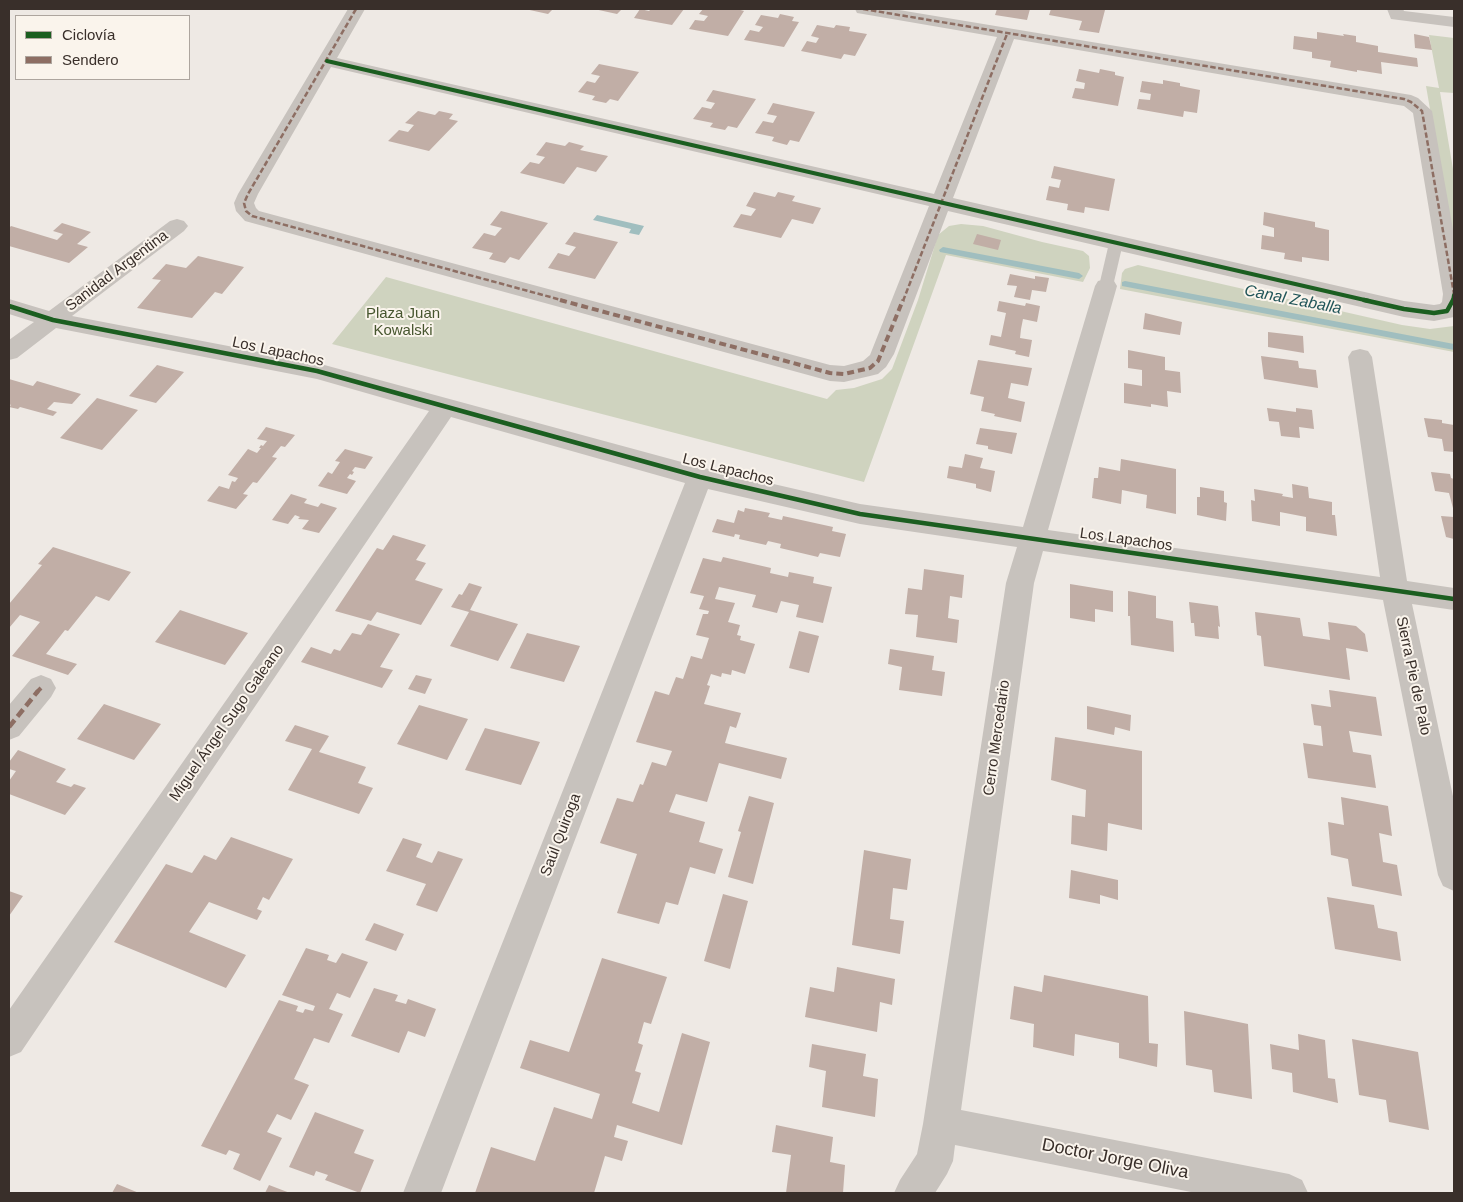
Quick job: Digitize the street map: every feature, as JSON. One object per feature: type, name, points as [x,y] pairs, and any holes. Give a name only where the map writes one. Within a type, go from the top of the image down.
[{"type":"street","points":[[356,9],[244,203],[246,210],[252,216],[830,374],[857,372],[870,368],[878,361],[943,203],[1008,34]]},
{"type":"street","points":[[327,61],[1419,312],[1434,313],[1447,310],[1453,304],[1454,295],[1422,111],[1411,102],[1404,99],[863,9]]},
{"type":"street","points":[[1396,12],[1454,22]]},
{"type":"street","name":"Sanidad Argentina","points":[[9,352],[177,226]]},
{"type":"street","name":"Cerro Mercedario","points":[[913,1193],[934,1160],[941,1124],[1020,583],[1106,286]]},
{"type":"street","name":"Los Lapachos","points":[[9,306],[53,320],[317,372],[700,477],[860,514],[1454,599]]},
{"type":"street","name":"Sierra Pie de Palo","points":[[1360,357],[1395,590],[1454,875]]},
{"type":"street","name":"Miguel Ángel Sugo Galeano","points":[[9,1040],[445,407]]},
{"type":"street","name":"Saúl Quiroga","points":[[422,1193],[700,477]]},
{"type":"street","points":[[9,727],[41,688]]},
{"type":"street","name":"Doctor Jorge Oliva","points":[[941,1124],[1289,1193]]},
{"type":"lane","points":[[1106,286],[1116,243]]},
{"type":"green space","points":[[1429,35],[1454,38],[1454,93],[1440,92],[1454,175],[1454,248],[1426,86],[1439,88]]},
{"type":"green space","name":"Plaza Juan Kowalski","points":[[961,224],[983,226],[1083,251],[1089,256],[1090,268],[1083,282],[946,255],[864,482],[332,344],[386,277],[827,399],[836,390],[854,388],[882,379],[892,369],[918,300],[938,235],[949,226]]},
{"type":"green space","points":[[1138,265],[1402,325],[1430,329],[1454,326],[1454,352],[1120,289],[1122,273],[1125,269]]},
{"type":"water","points":[[597,215],[644,226],[639,235],[629,233],[631,229],[593,220]]},
{"type":"building","points":[[525,9],[553,9],[548,14]]},
{"type":"building","points":[[594,9],[622,9],[617,14]]},
{"type":"building","points":[[640,9],[649,11],[651,9],[684,9],[672,25],[634,18]]},
{"type":"building","points":[[703,9],[737,9],[744,11],[728,36],[689,29],[695,20],[704,21],[708,16],[699,14]]},
{"type":"building","points":[[997,9],[1030,9],[1027,20],[995,15]]},
{"type":"building","points":[[1051,9],[1105,10],[1099,33],[1079,30],[1082,21],[1049,15]]},
{"type":"building","points":[[780,14],[794,17],[792,21],[799,22],[784,47],[744,40],[750,30],[759,32],[763,27],[755,25],[761,15],[778,18]]},
{"type":"building","points":[[817,25],[834,28],[836,25],[850,27],[849,31],[867,34],[855,56],[844,54],[841,59],[801,51],[807,41],[816,43],[819,38],[811,36]]},
{"type":"building","points":[[1317,32],[1356,36],[1356,42],[1378,46],[1378,52],[1417,58],[1418,67],[1381,62],[1382,74],[1357,70],[1357,72],[1330,67],[1331,61],[1312,58],[1312,52],[1293,49],[1294,36],[1317,39]]},
{"type":"building","points":[[1414,34],[1429,37],[1432,50],[1415,48]]},
{"type":"building","points":[[599,64],[639,72],[618,101],[610,99],[606,103],[592,100],[595,96],[578,92],[587,81],[595,83],[600,76],[591,74]]},
{"type":"building","points":[[1079,69],[1099,73],[1100,69],[1115,72],[1115,75],[1124,77],[1118,106],[1072,98],[1075,88],[1084,89],[1085,83],[1076,81]]},
{"type":"building","points":[[1163,80],[1180,83],[1180,86],[1200,90],[1197,113],[1184,111],[1183,117],[1137,109],[1139,99],[1150,100],[1151,94],[1140,92],[1142,81],[1163,84]]},
{"type":"building","points":[[713,90],[756,99],[737,128],[728,126],[725,130],[710,127],[713,123],[693,119],[702,107],[711,109],[715,103],[706,101]]},
{"type":"building","points":[[773,103],[815,112],[799,142],[790,140],[787,145],[772,141],[774,137],[755,133],[763,121],[773,123],[777,116],[767,114]]},
{"type":"building","points":[[418,111],[435,115],[439,111],[453,114],[449,119],[458,121],[429,151],[388,141],[399,130],[408,132],[414,125],[405,123]]},
{"type":"building","points":[[546,142],[565,146],[569,142],[584,146],[580,150],[608,156],[596,172],[577,167],[564,184],[520,173],[530,162],[539,164],[545,157],[536,155]]},
{"type":"building","points":[[1054,166],[1115,179],[1109,211],[1085,207],[1084,213],[1067,210],[1068,204],[1046,200],[1049,186],[1059,188],[1061,180],[1051,178]]},
{"type":"building","points":[[754,192],[775,197],[778,192],[795,196],[792,201],[821,208],[813,224],[792,219],[781,238],[733,227],[741,214],[751,216],[756,209],[746,206]]},
{"type":"building","points":[[501,211],[548,223],[519,260],[510,257],[505,263],[489,259],[493,253],[472,248],[484,233],[495,236],[502,228],[490,225]]},
{"type":"building","points":[[1264,212],[1315,222],[1315,227],[1329,230],[1329,261],[1302,257],[1302,262],[1284,259],[1285,253],[1261,249],[1262,235],[1274,237],[1274,228],[1263,225]]},
{"type":"building","points":[[62,223],[91,232],[77,244],[88,247],[69,263],[9,246],[9,228],[11,226],[57,240],[63,234],[53,231]]},
{"type":"building","points":[[574,232],[618,242],[595,279],[548,268],[558,253],[569,256],[576,247],[565,244]]},
{"type":"building","points":[[977,234],[1001,240],[998,250],[973,244]]},
{"type":"building","points":[[198,256],[244,267],[222,294],[215,292],[192,318],[137,308],[161,280],[152,279],[166,264],[186,268]]},
{"type":"building","points":[[1010,274],[1035,279],[1035,276],[1049,278],[1046,292],[1032,290],[1030,300],[1014,297],[1017,286],[1007,285]]},
{"type":"building","points":[[999,301],[1025,306],[1026,303],[1040,306],[1037,322],[1023,319],[1020,338],[1032,340],[1029,357],[1015,354],[1016,351],[989,345],[991,335],[1001,337],[1006,313],[997,311]]},
{"type":"building","points":[[1145,313],[1182,322],[1180,335],[1143,329]]},
{"type":"building","points":[[1268,332],[1303,336],[1304,353],[1268,347]]},
{"type":"building","points":[[1128,350],[1165,357],[1165,370],[1180,372],[1181,393],[1167,391],[1168,407],[1151,404],[1151,407],[1124,403],[1124,383],[1142,386],[1142,370],[1128,368]]},
{"type":"building","points":[[1261,356],[1298,361],[1299,368],[1316,370],[1318,388],[1264,379]]},
{"type":"building","points":[[978,360],[1032,368],[1028,386],[1011,383],[1008,398],[1025,402],[1021,422],[981,411],[984,397],[970,394]]},
{"type":"building","points":[[157,365],[184,372],[156,403],[129,396]]},
{"type":"building","points":[[9,379],[33,386],[37,381],[81,394],[72,404],[54,402],[47,409],[57,412],[53,416],[20,407],[18,409],[9,407],[11,405],[9,404]]},
{"type":"building","points":[[97,398],[138,410],[102,450],[60,438]]},
{"type":"building","points":[[1267,408],[1296,412],[1296,408],[1312,410],[1314,429],[1299,427],[1300,438],[1281,436],[1279,422],[1269,421]]},
{"type":"building","points":[[1424,418],[1442,420],[1442,423],[1454,425],[1454,452],[1444,451],[1442,439],[1428,437]]},
{"type":"building","points":[[266,427],[295,435],[285,447],[281,446],[272,457],[277,458],[257,483],[253,482],[243,494],[248,495],[236,509],[207,501],[219,486],[229,489],[232,481],[235,482],[238,478],[228,475],[248,449],[257,453],[261,445],[263,446],[267,441],[257,439]]},
{"type":"building","points":[[980,428],[1017,433],[1012,454],[988,449],[988,446],[976,444]]},
{"type":"building","points":[[345,449],[373,457],[365,469],[355,467],[352,475],[350,474],[347,478],[356,481],[347,494],[318,486],[328,472],[332,474],[340,462],[335,461]]},
{"type":"building","points":[[965,454],[983,458],[980,468],[995,471],[991,492],[976,488],[976,484],[947,478],[949,466],[962,468]]},
{"type":"building","points":[[1121,459],[1176,469],[1176,514],[1146,508],[1147,495],[1122,490],[1121,504],[1092,498],[1094,478],[1098,478],[1099,467],[1120,471]]},
{"type":"building","points":[[1431,472],[1450,474],[1451,478],[1454,479],[1454,512],[1449,493],[1435,491]]},
{"type":"building","points":[[1292,484],[1308,487],[1309,498],[1332,502],[1332,515],[1335,515],[1337,536],[1306,531],[1306,517],[1280,512],[1280,526],[1252,521],[1251,500],[1255,501],[1254,489],[1283,494],[1282,496],[1293,498]]},
{"type":"building","points":[[1200,487],[1224,491],[1224,502],[1227,503],[1226,521],[1197,515],[1197,497],[1200,497]]},
{"type":"building","points":[[291,494],[307,499],[304,503],[318,507],[321,503],[337,508],[319,533],[302,529],[309,520],[298,519],[300,517],[295,515],[288,524],[272,520]]},
{"type":"building","points":[[745,508],[770,513],[768,517],[782,520],[783,516],[833,527],[832,531],[846,534],[840,557],[820,553],[818,557],[780,548],[781,544],[768,541],[766,545],[739,539],[740,535],[735,534],[734,537],[712,532],[717,519],[734,523],[738,510],[744,512]]},
{"type":"building","points":[[1441,516],[1454,517],[1454,539],[1446,537]]},
{"type":"building","points":[[393,535],[426,545],[416,560],[426,563],[415,580],[443,589],[421,625],[377,612],[371,621],[335,611],[377,548],[383,550]]},
{"type":"building","points":[[53,547],[131,572],[109,601],[96,596],[68,631],[65,630],[46,654],[77,664],[68,675],[12,656],[40,622],[20,615],[9,628],[9,604],[42,565],[38,564]]},
{"type":"building","points":[[723,557],[771,568],[770,573],[788,577],[789,572],[814,577],[813,583],[832,587],[823,623],[796,617],[799,605],[781,601],[777,613],[752,607],[756,595],[719,587],[715,599],[735,603],[728,622],[740,625],[737,635],[741,636],[740,640],[755,644],[745,674],[732,670],[731,675],[722,673],[721,677],[711,674],[707,685],[710,686],[704,704],[741,713],[736,728],[730,726],[725,743],[787,758],[781,779],[719,763],[707,802],[676,794],[669,812],[705,822],[699,842],[723,849],[715,874],[690,867],[678,905],[666,902],[659,924],[617,913],[637,854],[600,843],[617,798],[633,802],[640,784],[643,785],[652,762],[666,766],[672,751],[636,742],[655,691],[669,695],[676,677],[683,679],[691,656],[702,659],[709,638],[696,635],[703,614],[708,614],[709,611],[699,609],[704,596],[690,593],[703,558],[721,562]]},
{"type":"building","points":[[924,569],[964,575],[962,598],[950,596],[948,618],[959,620],[957,643],[916,637],[918,615],[905,614],[908,588],[922,590]]},
{"type":"building","points":[[469,583],[482,587],[470,610],[518,624],[498,661],[450,646],[469,612],[451,607],[459,594],[462,595]]},
{"type":"building","points":[[1070,584],[1113,591],[1113,612],[1095,609],[1095,622],[1070,618]]},
{"type":"building","points":[[1128,591],[1156,596],[1156,618],[1173,621],[1174,652],[1131,645]]},
{"type":"building","points":[[1189,602],[1218,606],[1219,639],[1195,636],[1194,623],[1191,623]]},
{"type":"building","points":[[180,610],[248,633],[225,665],[155,642]]},
{"type":"building","points":[[1255,612],[1300,618],[1303,636],[1330,640],[1328,622],[1356,626],[1365,634],[1368,652],[1346,648],[1350,680],[1264,666],[1261,636],[1257,635]]},
{"type":"building","points":[[368,624],[400,634],[380,667],[393,670],[382,688],[301,662],[311,647],[331,654],[334,649],[340,651],[352,633],[361,635]]},
{"type":"building","points":[[799,631],[819,636],[809,673],[789,668]]},
{"type":"building","points":[[527,633],[580,646],[564,682],[510,668]]},
{"type":"building","points":[[890,649],[934,656],[932,670],[945,672],[942,696],[899,690],[902,667],[888,664]]},
{"type":"building","points":[[416,675],[432,679],[425,694],[408,689]]},
{"type":"building","points":[[1329,690],[1376,697],[1382,736],[1349,731],[1353,752],[1371,755],[1376,788],[1308,778],[1303,743],[1323,746],[1321,726],[1314,725],[1311,704],[1331,707]]},
{"type":"building","points":[[104,704],[161,724],[134,760],[77,739]]},
{"type":"building","points":[[419,705],[468,719],[447,760],[397,744]]},
{"type":"building","points":[[1087,706],[1131,715],[1130,731],[1115,727],[1114,735],[1087,729]]},
{"type":"building","points":[[295,725],[329,736],[319,752],[366,767],[358,783],[373,788],[359,814],[288,790],[312,749],[285,741]]},
{"type":"building","points":[[485,728],[540,742],[521,785],[465,770]]},
{"type":"building","points":[[1055,737],[1142,751],[1142,830],[1108,823],[1107,851],[1071,844],[1072,815],[1085,817],[1086,790],[1051,780]]},
{"type":"building","points":[[18,750],[66,769],[56,782],[71,787],[74,784],[86,788],[65,815],[9,794],[9,781],[16,771],[9,769],[9,762]]},
{"type":"building","points":[[749,796],[774,803],[753,884],[728,877],[741,832],[738,831]]},
{"type":"building","points":[[1341,797],[1388,806],[1392,836],[1379,833],[1383,862],[1397,865],[1402,896],[1352,886],[1348,859],[1331,855],[1328,822],[1344,825]]},
{"type":"building","points":[[231,837],[293,859],[269,900],[263,897],[257,909],[262,911],[257,920],[209,902],[189,932],[246,955],[226,988],[114,942],[166,864],[192,873],[204,855],[216,860]]},
{"type":"building","points":[[403,838],[422,844],[416,857],[432,863],[438,851],[463,859],[437,912],[416,905],[426,884],[386,871]]},
{"type":"building","points":[[864,850],[911,859],[907,890],[893,888],[890,919],[904,921],[900,954],[852,945]]},
{"type":"building","points":[[1071,870],[1118,880],[1118,900],[1100,895],[1100,904],[1069,898]]},
{"type":"building","points":[[9,891],[23,896],[9,916]]},
{"type":"building","points":[[723,894],[748,901],[730,969],[704,961]]},
{"type":"building","points":[[1327,897],[1374,905],[1378,928],[1397,932],[1401,961],[1335,949]]},
{"type":"building","points":[[374,923],[404,934],[396,951],[365,940]]},
{"type":"building","points":[[306,948],[329,955],[327,960],[336,963],[342,953],[368,962],[350,998],[337,993],[329,1009],[343,1014],[329,1043],[314,1038],[294,1079],[309,1085],[291,1120],[277,1114],[267,1132],[282,1138],[260,1181],[233,1169],[240,1154],[229,1150],[226,1155],[201,1146],[279,1000],[298,1006],[296,1011],[303,1013],[305,1009],[313,1011],[315,1006],[282,995]]},
{"type":"building","points":[[602,958],[667,977],[651,1024],[644,1022],[638,1043],[643,1045],[635,1071],[641,1073],[632,1103],[659,1112],[682,1033],[710,1042],[682,1145],[617,1125],[614,1137],[628,1141],[622,1161],[605,1156],[594,1193],[475,1193],[491,1147],[535,1161],[554,1107],[592,1119],[600,1094],[520,1068],[530,1040],[569,1052]]},
{"type":"building","points":[[837,967],[895,979],[892,1005],[880,1002],[877,1032],[805,1017],[810,987],[834,992]]},
{"type":"building","points":[[1044,975],[1148,996],[1149,1043],[1158,1044],[1157,1067],[1119,1058],[1119,1043],[1075,1034],[1074,1056],[1033,1047],[1034,1024],[1010,1019],[1014,986],[1042,992]]},
{"type":"building","points":[[374,988],[398,995],[395,1001],[406,1004],[408,999],[436,1009],[425,1037],[408,1031],[399,1053],[351,1036]]},
{"type":"building","points":[[1184,1011],[1248,1024],[1252,1099],[1214,1092],[1212,1070],[1186,1065]]},
{"type":"building","points":[[1298,1034],[1325,1040],[1328,1078],[1335,1079],[1338,1103],[1293,1092],[1292,1073],[1272,1069],[1270,1044],[1299,1050]]},
{"type":"building","points":[[1352,1039],[1418,1052],[1429,1130],[1389,1122],[1386,1100],[1359,1095]]},
{"type":"building","points":[[812,1044],[866,1054],[863,1076],[878,1079],[875,1117],[822,1107],[826,1071],[809,1067]]},
{"type":"building","points":[[315,1112],[364,1130],[354,1153],[374,1160],[360,1193],[325,1180],[328,1175],[316,1171],[314,1176],[289,1167]]},
{"type":"building","points":[[776,1125],[833,1137],[830,1162],[845,1165],[843,1193],[786,1193],[791,1155],[772,1152]]},
{"type":"building","points":[[117,1184],[139,1193],[112,1193]]},
{"type":"building","points":[[269,1185],[290,1193],[265,1193]]},
{"type":"waterway","name":"Canal Zaballa","points":[[943,250],[1079,276]]},
{"type":"waterway","name":"Canal Zaballa","points":[[1125,284],[1454,347]]},
{"type":"marked path","points":[[356,9],[248,194],[244,203],[246,211],[252,216],[830,373],[844,374],[870,368],[878,361],[882,354],[1007,34]]},
{"type":"marked path","points":[[863,9],[1404,99],[1411,102],[1422,111],[1454,294]]},
{"type":"marked path","points":[[9,727],[41,688]]},
{"type":"cycle path","points":[[327,61],[1404,309],[1434,313],[1447,311],[1453,303],[1454,295]]},
{"type":"cycle path","points":[[9,306],[53,320],[317,371],[700,477],[860,514],[1454,599]]}]
